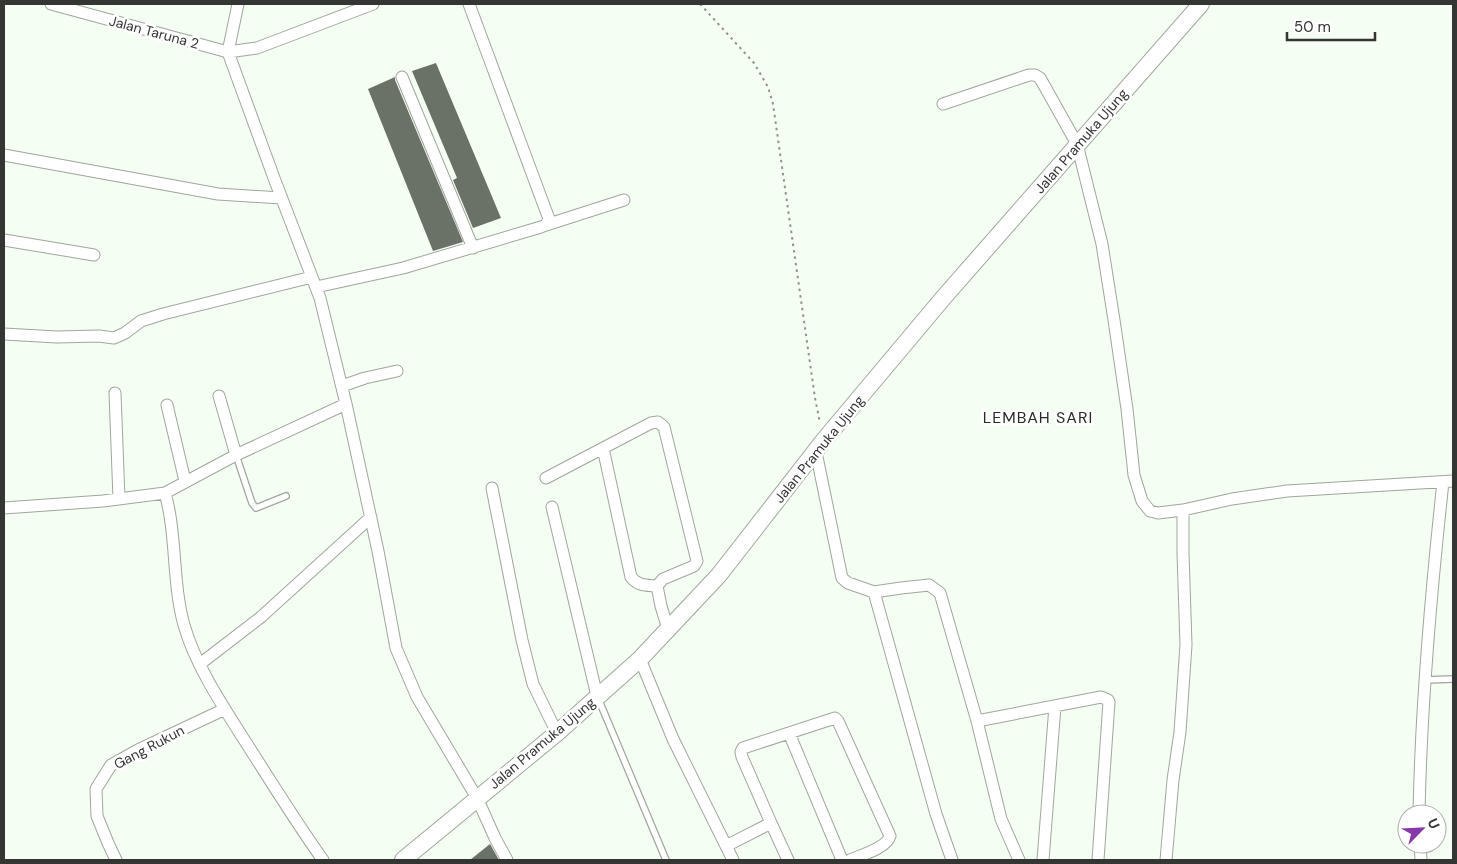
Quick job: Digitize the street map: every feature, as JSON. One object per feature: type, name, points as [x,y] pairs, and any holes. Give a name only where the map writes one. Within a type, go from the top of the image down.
[{"type":"street","name":"Jalan Taruna 2","points":[[51,4],[228,52]]},
{"type":"street","points":[[238,4],[228,52],[281,198],[320,298],[371,517],[396,648],[417,697],[477,798],[495,838],[508,860]]},
{"type":"street","points":[[228,52],[257,48],[373,4]]},
{"type":"street","points":[[469,4],[549,220],[546,225]]},
{"type":"street","name":"Jalan Pramuka Ujung","points":[[403,860],[557,733],[640,659],[727,566],[820,446],[944,297],[1196,6]]},
{"type":"street","points":[[942,104],[1029,75],[1035,75],[1040,78],[1078,144],[1102,244],[1127,409],[1134,475],[1142,501],[1150,511],[1158,513],[1183,510],[1232,499],[1288,490],[1448,482],[1431,595],[1419,804]]},
{"type":"street","points":[[402,78],[473,248]]},
{"type":"street","points":[[4,155],[218,194],[281,198]]},
{"type":"street","points":[[4,334],[114,338],[149,318],[314,282],[404,268],[624,200]]},
{"type":"street","points":[[4,240],[94,255]]},
{"type":"street","points":[[342,386],[365,378],[397,371]]},
{"type":"street","points":[[115,393],[119,499]]},
{"type":"street","points":[[219,396],[236,455]]},
{"type":"street","points":[[4,508],[119,499],[164,493],[236,455],[346,404]]},
{"type":"street","points":[[167,405],[185,481]]},
{"type":"street","points":[[546,478],[603,448],[651,423],[658,422],[664,427],[696,561],[694,566],[663,580],[657,586],[640,585],[631,577],[603,448]]},
{"type":"street","points":[[820,446],[842,578],[848,583],[874,592],[929,585],[940,594],[977,721],[1001,819],[1019,860]]},
{"type":"street","points":[[492,488],[522,640],[533,684],[557,733]]},
{"type":"street","points":[[164,493],[169,513],[180,606],[184,625],[195,656],[224,709],[298,825],[323,860]]},
{"type":"street","points":[[552,507],[598,696]]},
{"type":"street","points":[[1166,860],[1173,780],[1180,732],[1186,646],[1183,510]]},
{"type":"street","points":[[200,664],[261,617],[371,517]]},
{"type":"street","points":[[657,586],[668,629]]},
{"type":"street","points":[[874,592],[936,814],[952,860]]},
{"type":"street","points":[[640,659],[673,740],[732,860]]},
{"type":"street","points":[[977,721],[1101,698],[1105,698],[1110,702],[1098,860]]},
{"type":"street","points":[[1043,860],[1055,706]]},
{"type":"street","name":"Gang Rukun","points":[[116,860],[97,816],[96,789],[111,765],[224,709]]},
{"type":"street","points":[[788,860],[741,752],[743,748],[831,718],[835,718],[838,721],[890,836],[890,839],[884,845],[857,859]]},
{"type":"street","points":[[789,733],[842,860]]},
{"type":"street","points":[[726,846],[771,823]]},
{"type":"lane","points":[[236,455],[254,507],[256,508],[286,496]]},
{"type":"lane","points":[[1425,680],[1453,679]]},
{"type":"lane","points":[[598,696],[666,860]]},
{"type":"path","points":[[700,4],[754,64],[768,87],[773,104],[815,398],[820,446]]},
{"type":"building","points":[[436,63],[501,218],[473,228],[453,180],[457,178],[412,71]]},
{"type":"building","points":[[395,77],[463,242],[433,251],[368,89]]},
{"type":"building","points":[[490,844],[499,860],[470,860]]},
{"type":"district","name":"LEMBAH SARI","points":[[1038,417]]}]
